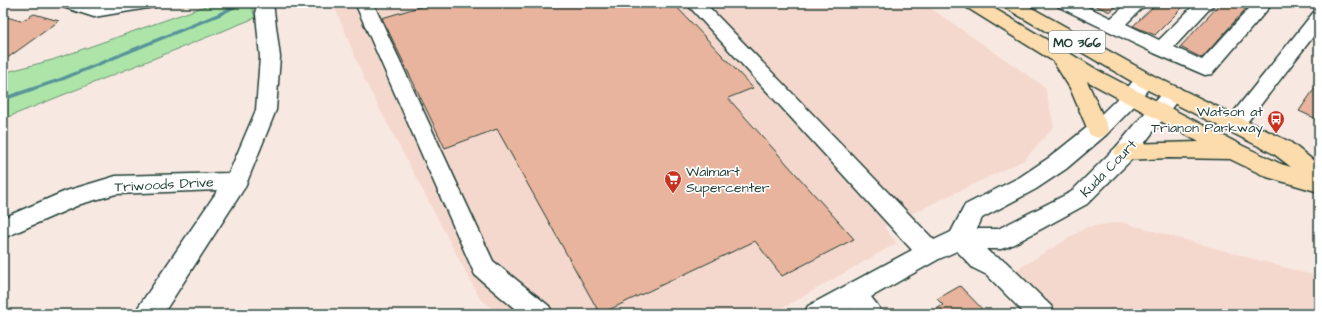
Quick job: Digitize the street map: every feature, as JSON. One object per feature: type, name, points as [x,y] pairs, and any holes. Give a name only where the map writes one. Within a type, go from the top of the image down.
[{"type":"main road","name":"MO 366","points":[[972,3],[1131,97],[1235,152],[1275,171],[1319,183]]},
{"type":"main road","name":"MO 366","points":[[1018,5],[1145,80],[1282,148],[1319,177]]},
{"type":"main road","points":[[1061,57],[1080,87],[1098,130]]},
{"type":"main road","points":[[1125,152],[1169,150],[1235,152]]},
{"type":"street","points":[[69,3],[94,12],[148,3]]},
{"type":"street","points":[[148,314],[238,181],[266,110],[270,57],[264,3]]},
{"type":"street","points":[[364,3],[484,268],[540,314]]},
{"type":"street","points":[[695,3],[930,252]]},
{"type":"street","points":[[1113,26],[1138,3]]},
{"type":"street","points":[[1161,49],[1206,3]]},
{"type":"street","points":[[1069,4],[1205,70],[1264,3]]},
{"type":"street","points":[[1235,124],[1319,17]]},
{"type":"street","points":[[1042,314],[996,268],[982,261],[960,239],[973,212],[1028,183],[1058,164],[1098,130],[1131,97],[1145,80]]},
{"type":"street","name":"Kuda Court","points":[[817,314],[930,252],[960,239],[1001,239],[1052,214],[1079,198],[1125,152],[1173,93]]},
{"type":"street","name":"Triwoods Drive","points":[[3,228],[74,197],[116,185],[238,181]]},
{"type":"street","points":[[982,261],[986,273],[1027,314]]},
{"type":"street","points":[[853,294],[870,314]]},
{"type":"shaded area","points":[[333,3],[923,3],[1045,87],[1054,127],[1024,160],[884,227],[897,243],[772,314],[500,314],[480,299],[366,83]]},
{"type":"shaded area","points":[[1121,222],[1319,277],[1319,314],[1058,314],[1013,272],[1087,227]]},
{"type":"green space","points":[[214,3],[251,3],[255,18],[3,119],[3,73],[52,60]]},
{"type":"building","name":"Walmart Supercenter","points":[[433,3],[673,3],[753,88],[728,98],[854,239],[782,276],[755,241],[600,314],[497,129],[445,148],[382,18]]},
{"type":"building","points":[[1090,3],[1120,3],[1110,12]]},
{"type":"building","points":[[1157,3],[1187,3],[1155,35],[1133,26]]},
{"type":"building","points":[[1221,3],[1251,3],[1202,58],[1180,47]]},
{"type":"building","points":[[34,14],[59,21],[6,59],[3,59],[3,16],[21,21]]},
{"type":"building","points":[[1319,82],[1319,120],[1299,111]]},
{"type":"building","points":[[960,286],[987,314],[919,314],[926,310],[929,313],[943,305],[937,299]]},
{"type":"waterway","points":[[3,99],[62,79],[218,15],[242,3]]},
{"type":"place","name":"Watson at Trianon Parkway","points":[[1276,134]]},
{"type":"place","name":"Walmart Supercenter","points":[[673,194]]}]
